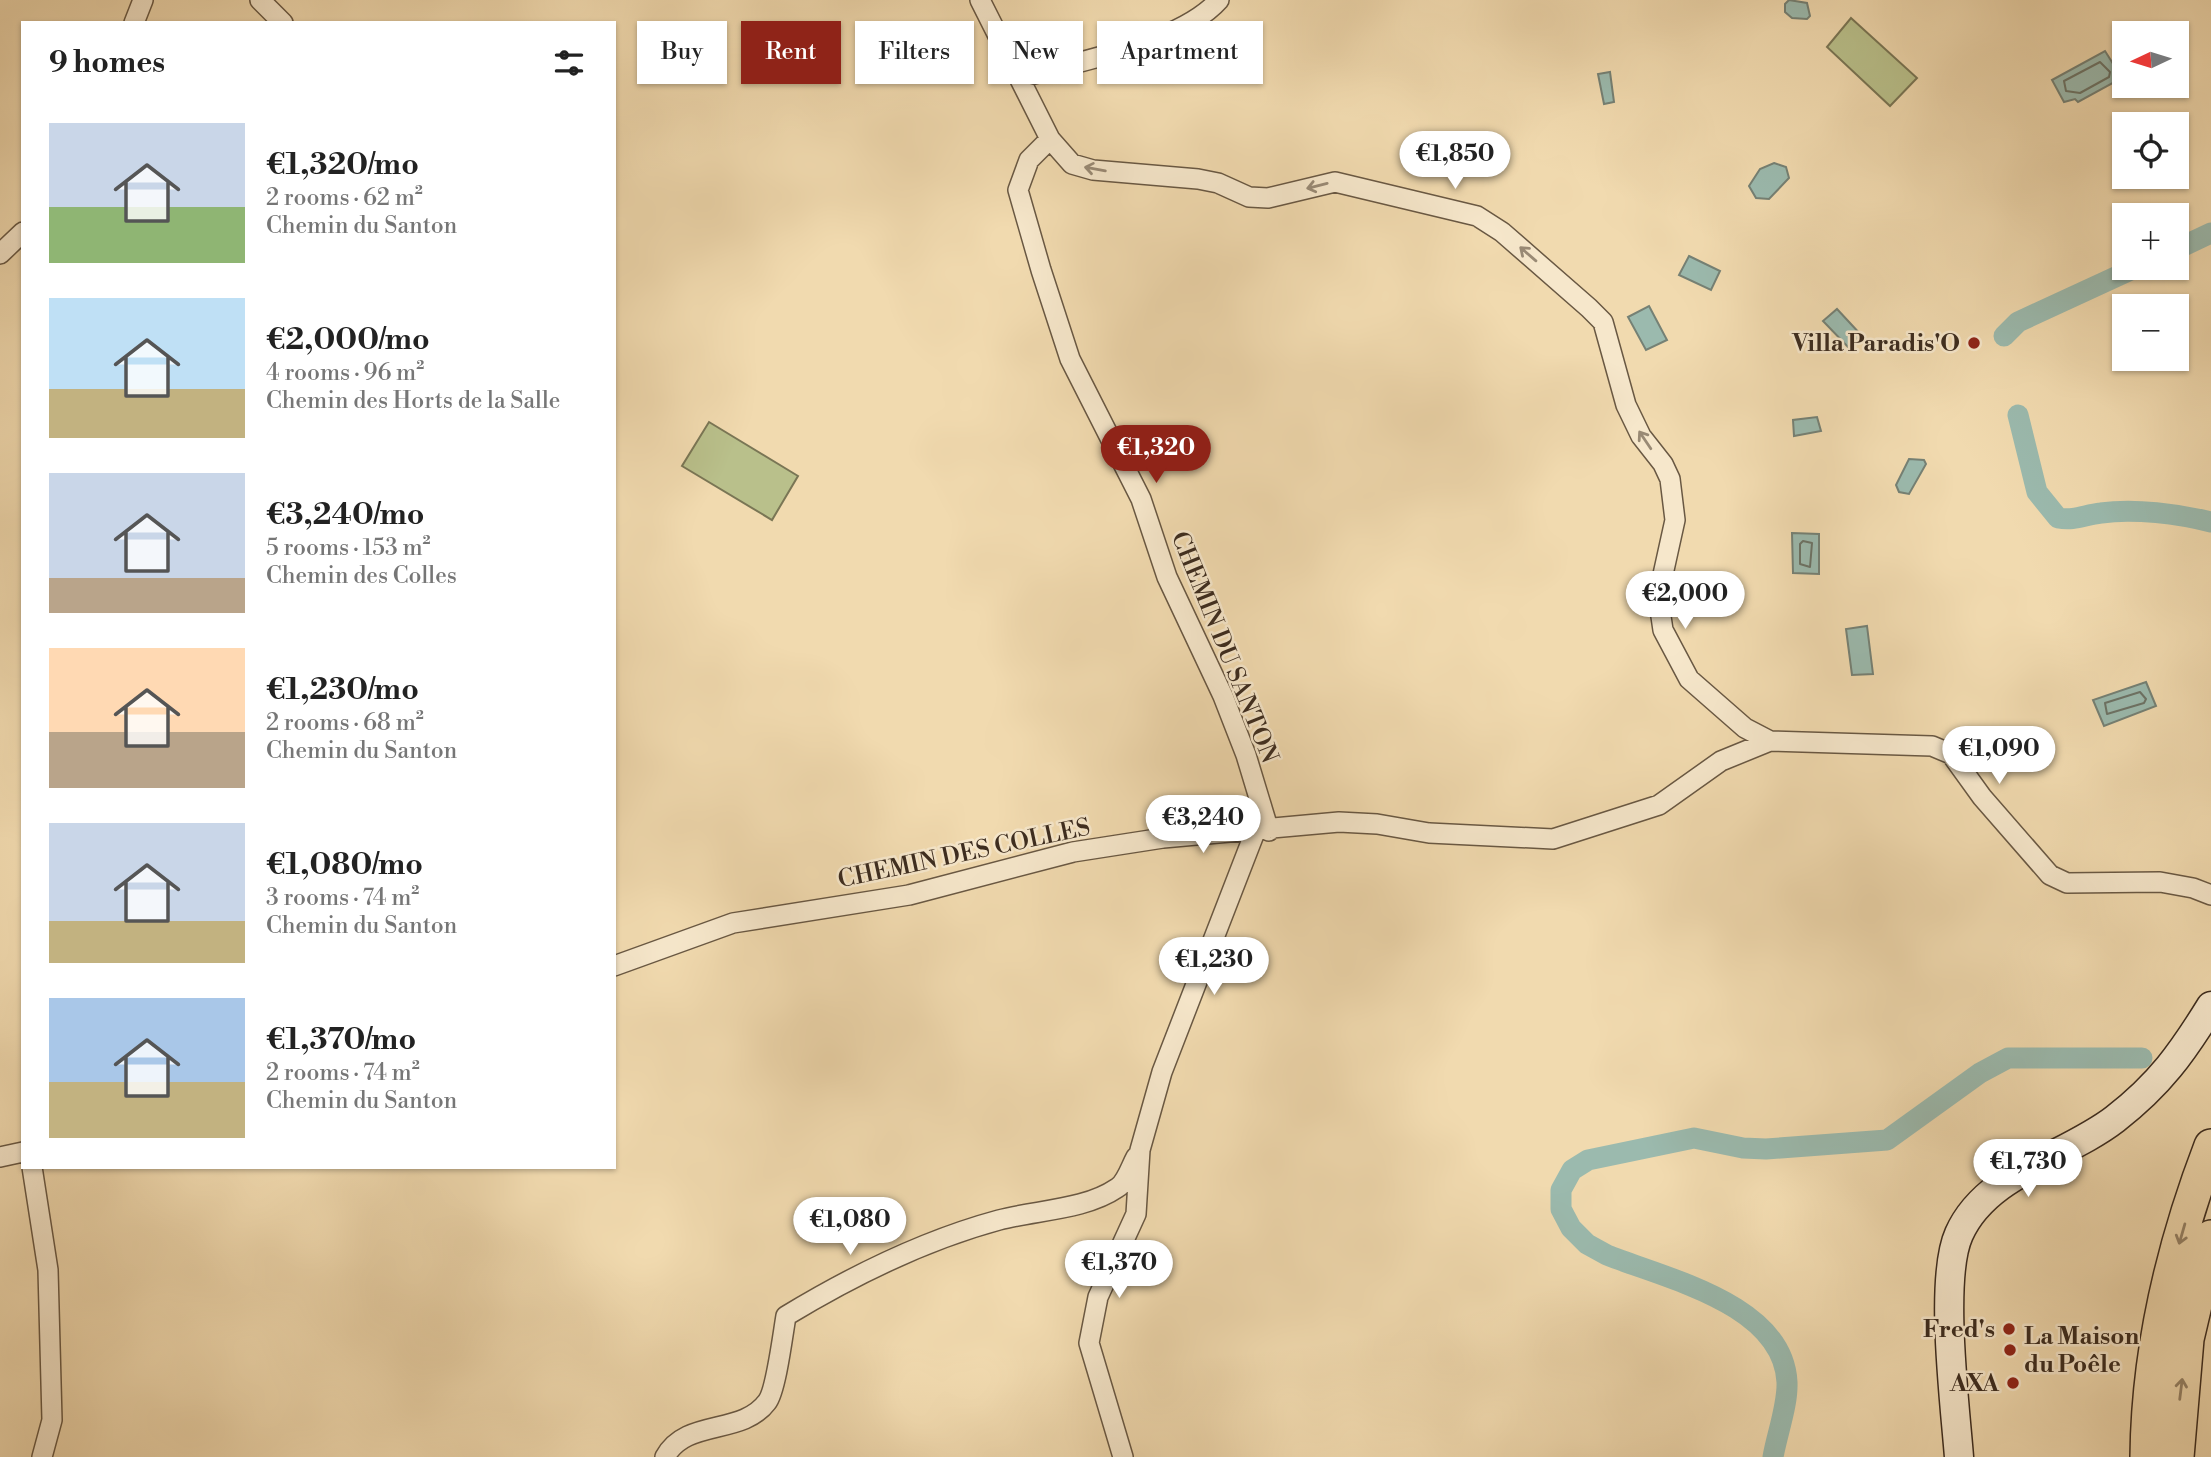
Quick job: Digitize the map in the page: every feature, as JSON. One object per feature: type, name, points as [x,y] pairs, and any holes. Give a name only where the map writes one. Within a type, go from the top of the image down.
[{"type":"highway","points":[[2147,1457],[2151,1394],[2163,1309],[2178,1246],[2211,1146]]},
{"type":"highway","points":[[2176,1457],[2187,1339],[2211,1237]]},
{"type":"main road","points":[[1959,1457],[1951,1340],[1951,1269],[1958,1236],[1971,1213],[1993,1191],[2113,1121],[2149,1090],[2180,1057],[2211,1006]]},
{"type":"street","points":[[135,21],[143,0]]},
{"type":"street","points":[[260,0],[281,21]]},
{"type":"street","points":[[980,0],[991,21]]},
{"type":"street","points":[[1083,61],[1148,44],[1210,10],[1219,0]]},
{"type":"street","points":[[1023,84],[1050,139],[1072,164],[1093,170],[1198,179],[1218,183],[1249,197],[1268,198],[1335,182],[1477,216],[1512,240],[1603,322],[1626,405],[1641,436],[1663,464],[1674,500],[1675,520],[1659,603],[1663,630],[1689,678],[1745,728],[1770,741]]},
{"type":"street","name":"CHEMIN DU SANTON","points":[[1050,139],[1029,160],[1018,190],[1041,270],[1070,359],[1141,499],[1167,577],[1223,696],[1246,755],[1262,831]]},
{"type":"street","points":[[0,254],[21,234]]},
{"type":"street","name":"CHEMIN DES COLLES","points":[[616,965],[733,923],[909,895],[1073,852],[1163,838],[1339,822],[1377,824],[1429,833],[1552,839],[1658,805],[1721,761],[1770,741],[1932,746],[1951,754],[1982,797],[2050,875],[2067,883],[2160,883],[2193,888],[2211,895]]},
{"type":"street","points":[[1123,1457],[1089,1343],[1098,1297],[1136,1214],[1140,1150],[1162,1072],[1262,831]]},
{"type":"street","points":[[665,1457],[686,1435],[753,1416],[769,1400],[786,1316],[832,1288],[904,1254],[998,1220],[1097,1198],[1120,1187],[1140,1150]]},
{"type":"street","points":[[0,1157],[21,1152]]},
{"type":"street","points":[[32,1169],[48,1284],[52,1420],[42,1457]]},
{"type":"green space","points":[[1851,18],[1917,78],[1890,106],[1827,47]]},
{"type":"green space","points":[[709,422],[798,476],[772,520],[682,466]]},
{"type":"water","points":[[1789,0],[1807,3],[1810,16],[1807,19],[1792,18],[1785,12],[1785,4]]},
{"type":"water","points":[[2105,51],[2112,62],[2112,83],[2078,102],[2075,99],[2064,102],[2052,80]]},
{"type":"water","points":[[1610,72],[1614,102],[1604,104],[1598,74]]},
{"type":"water","points":[[1774,163],[1786,167],[1789,178],[1769,199],[1756,198],[1749,186],[1760,169]]},
{"type":"water","points":[[1689,256],[1720,271],[1711,290],[1679,275]]},
{"type":"water","points":[[1649,306],[1667,340],[1646,350],[1628,317]]},
{"type":"water","points":[[1837,309],[1862,336],[1848,347],[1823,321]]},
{"type":"water","points":[[1817,417],[1821,431],[1794,436],[1793,420]]},
{"type":"water","points":[[1909,459],[1924,460],[1926,464],[1909,494],[1899,492],[1896,485]]},
{"type":"water","points":[[1792,533],[1819,534],[1819,574],[1793,573]]},
{"type":"water","points":[[1867,626],[1873,674],[1852,675],[1846,629]]},
{"type":"water","points":[[2146,682],[2156,706],[2104,726],[2093,700]]},
{"type":"waterway","points":[[2189,243],[2211,233]]},
{"type":"waterway","points":[[2004,336],[2018,322],[2112,279]]},
{"type":"waterway","points":[[2018,415],[2037,492],[2058,518],[2142,512],[2171,514],[2211,522]]},
{"type":"waterway","points":[[1773,1457],[1784,1410],[1787,1382],[1781,1355],[1766,1333],[1744,1314],[1718,1298],[1607,1255],[1587,1244],[1571,1228],[1561,1209],[1561,1190],[1572,1170],[1588,1160],[1694,1138],[1743,1148],[1766,1149],[1887,1140],[1980,1073],[2008,1058],[2142,1058]]},
{"type":"place","name":"Villa Paradis'O","points":[[1974,343]]},
{"type":"place","name":"Fred's","points":[[2009,1329]]},
{"type":"place","name":"La Maison du Poêle","points":[[2010,1350]]},
{"type":"place","name":"AXA","points":[[2013,1383]]}]
